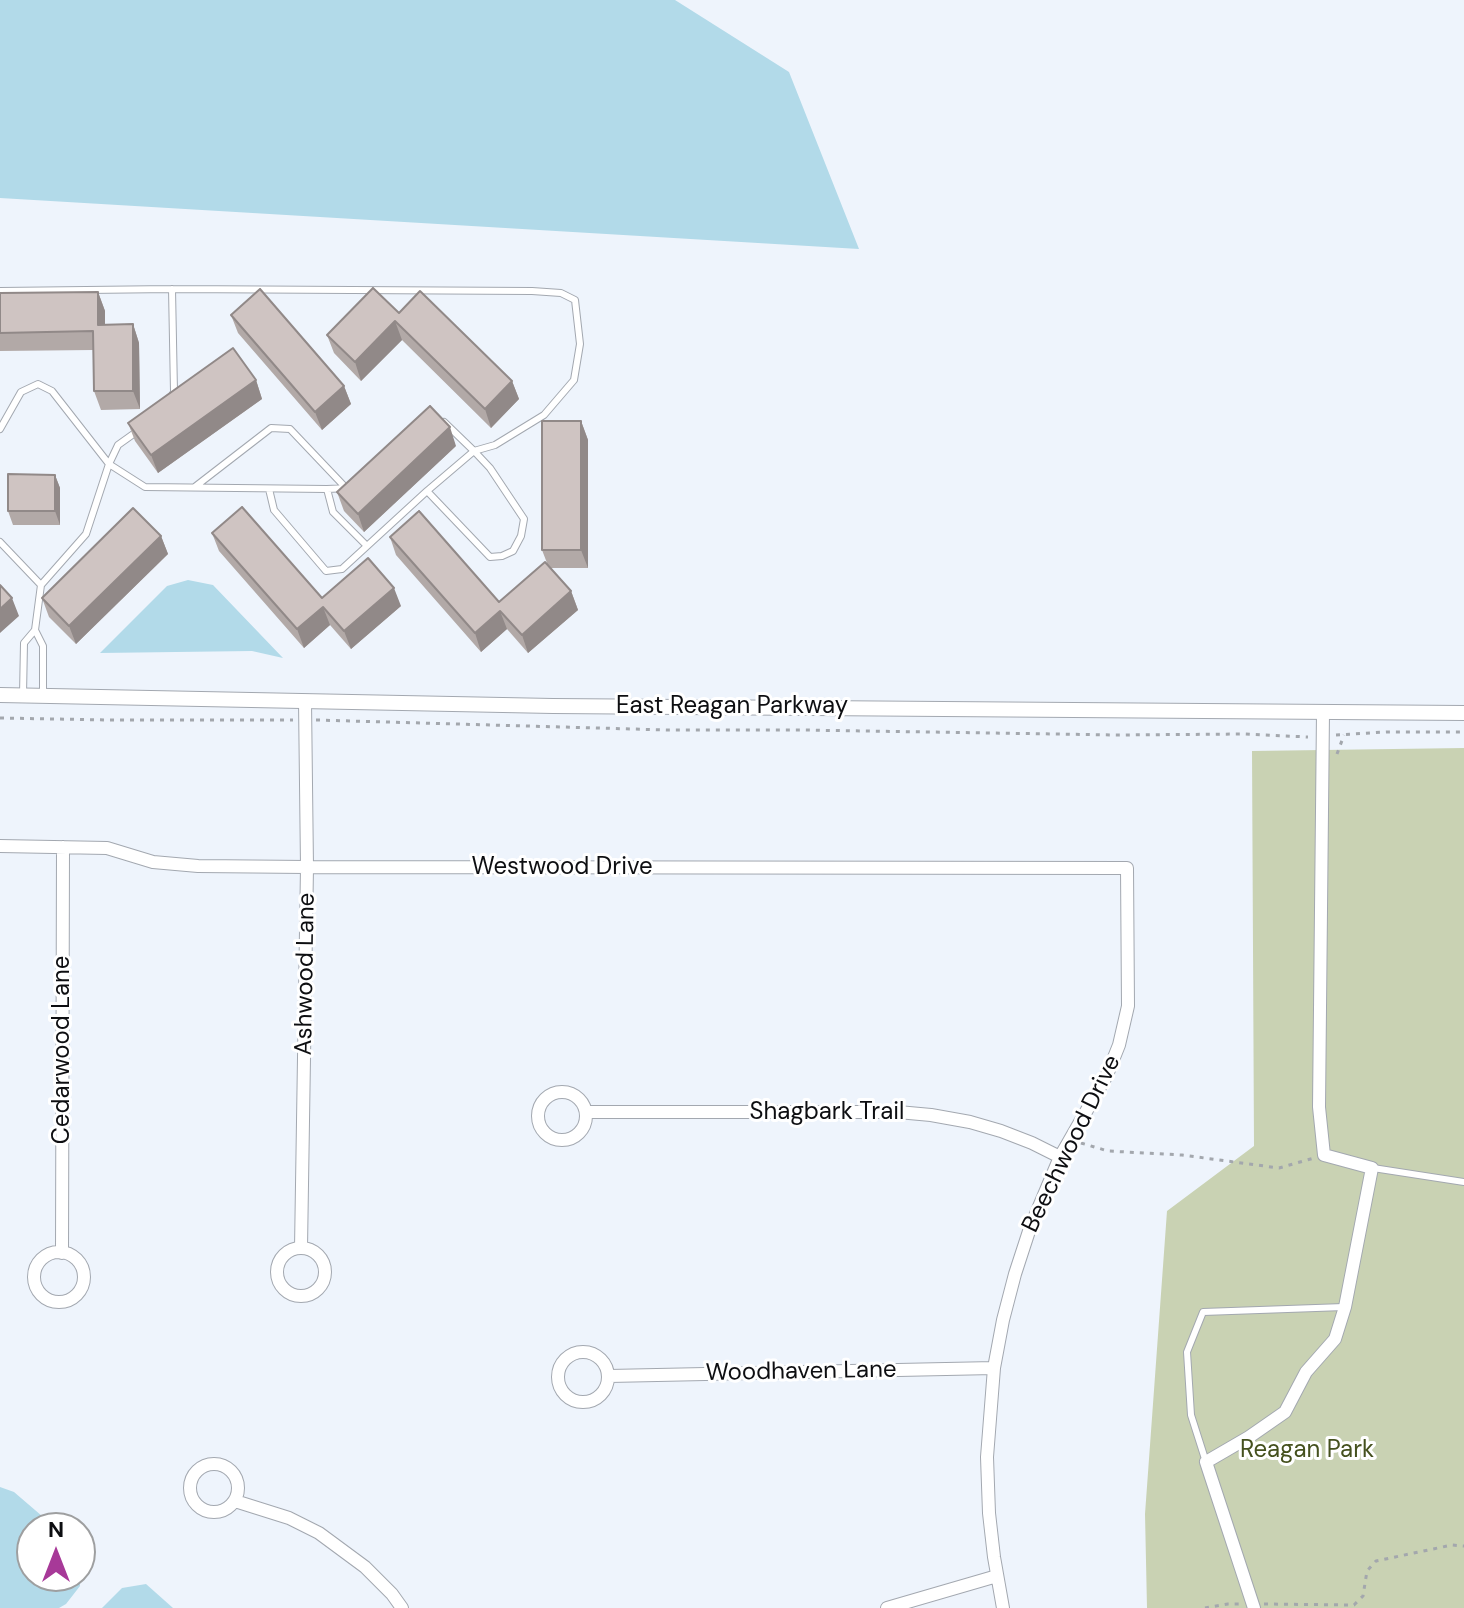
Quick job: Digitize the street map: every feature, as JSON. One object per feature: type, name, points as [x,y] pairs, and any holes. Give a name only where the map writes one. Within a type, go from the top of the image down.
[{"type":"street","name":"East Reagan Parkway","points":[[0,695],[569,706],[1464,713]]},
{"type":"street","name":"Ashwood Lane","points":[[301,1248],[307,867],[305,701]]},
{"type":"street","points":[[1254,1606],[1206,1462],[1285,1412],[1306,1372],[1335,1339],[1345,1307],[1372,1168],[1324,1155],[1319,1107],[1323,712]]},
{"type":"street","name":"Westwood Drive","points":[[0,846],[107,848],[153,862],[177,864],[307,867],[1127,868]]},
{"type":"street","name":"Cedarwood Lane","points":[[62,1253],[63,847]]},
{"type":"street","name":"Beechwood Drive","points":[[1003,1608],[989,1513],[987,1457],[994,1368],[1003,1320],[1030,1228],[1060,1157],[1107,1075],[1127,1015],[1127,868]]},
{"type":"street","points":[[556,1091],[576,1095],[587,1112],[583,1129],[568,1140],[550,1137],[538,1123],[540,1104],[556,1091]]},
{"type":"street","name":"Shagbark Trail","points":[[587,1112],[898,1112],[931,1115],[1001,1131],[1060,1157]]},
{"type":"street","points":[[301,1248],[318,1254],[326,1271],[320,1288],[302,1297],[284,1290],[276,1272],[284,1255],[301,1248]]},
{"type":"street","points":[[52,1253],[62,1253],[79,1262],[84,1280],[75,1296],[57,1302],[40,1294],[34,1275],[43,1258],[52,1253]]},
{"type":"street","points":[[581,1351],[600,1358],[609,1376],[603,1392],[589,1401],[581,1402],[571,1399],[558,1382],[558,1371],[563,1361],[581,1351]]},
{"type":"street","name":"Woodhaven Lane","points":[[609,1376],[994,1368]]},
{"type":"street","points":[[212,1463],[232,1470],[239,1490],[235,1501],[222,1511],[213,1512],[197,1505],[190,1488],[196,1471],[212,1463]]},
{"type":"street","points":[[235,1501],[289,1518],[319,1533],[365,1567],[402,1608]]},
{"type":"street","points":[[887,1608],[997,1576]]},
{"type":"lane","points":[[167,403],[174,392],[172,289]]},
{"type":"lane","points":[[0,291],[532,291],[561,293],[575,300],[580,344],[574,380],[544,415],[495,445],[474,451],[342,569],[326,571],[274,510],[269,489]]},
{"type":"lane","points":[[0,429],[21,392],[38,384],[52,391],[109,464],[145,487],[327,489],[358,486]]},
{"type":"lane","points":[[427,491],[490,557],[513,551],[521,536],[524,519],[490,468],[436,415]]},
{"type":"lane","points":[[23,695],[24,643],[35,630],[41,585],[86,534],[118,445],[148,423]]},
{"type":"lane","points":[[196,486],[271,428],[290,429],[346,488]]},
{"type":"lane","points":[[327,489],[333,512],[367,546]]},
{"type":"lane","points":[[0,542],[41,585]]},
{"type":"lane","points":[[35,630],[43,646],[43,696]]},
{"type":"lane","points":[[1372,1168],[1464,1182]]},
{"type":"lane","points":[[1206,1462],[1191,1415],[1187,1352],[1203,1312],[1345,1307]]},
{"type":"path","points":[[0,718],[305,720],[667,730],[1117,735],[1323,736],[1464,732]]},
{"type":"path","points":[[1334,762],[1344,735]]},
{"type":"path","points":[[1070,1140],[1108,1151],[1182,1155],[1279,1168],[1324,1155]]},
{"type":"path","points":[[1205,1608],[1228,1604],[1354,1605],[1363,1596],[1367,1571],[1376,1561],[1452,1545],[1464,1546]]},
{"type":"green space","name":"Reagan Park","points":[[1464,748],[1464,1608],[1147,1608],[1145,1514],[1167,1211],[1254,1146],[1252,751]]},
{"type":"water","points":[[0,0],[675,0],[789,72],[859,249],[0,198]]},
{"type":"water","points":[[188,580],[213,585],[283,658],[252,651],[100,653],[167,586]]},
{"type":"water","points":[[0,1487],[14,1492],[37,1512],[16,1512],[16,1592],[75,1592],[59,1608],[0,1608]]},
{"type":"water","points":[[146,1584],[173,1608],[102,1608],[122,1588]]},
{"type":"building","points":[[373,288],[399,313],[420,291],[512,381],[485,409],[395,321],[355,362],[327,335]]},
{"type":"building","points":[[260,289],[344,386],[315,412],[231,315]]},
{"type":"building","points":[[98,292],[98,325],[133,324],[133,391],[94,391],[93,331],[0,333],[0,293]]},
{"type":"building","points":[[233,348],[256,380],[151,455],[128,423]]},
{"type":"building","points":[[430,406],[450,427],[358,514],[337,492]]},
{"type":"building","points":[[542,421],[581,421],[581,550],[542,550]]},
{"type":"building","points":[[8,474],[55,475],[55,511],[8,511]]},
{"type":"building","points":[[242,507],[322,598],[368,558],[394,588],[344,631],[323,607],[297,629],[212,533]]},
{"type":"building","points":[[133,508],[161,536],[69,626],[42,598]]},
{"type":"building","points":[[419,511],[499,602],[545,562],[571,591],[522,635],[500,611],[475,633],[390,537]]},
{"type":"building","points":[[0,585],[12,598],[0,609]]}]
